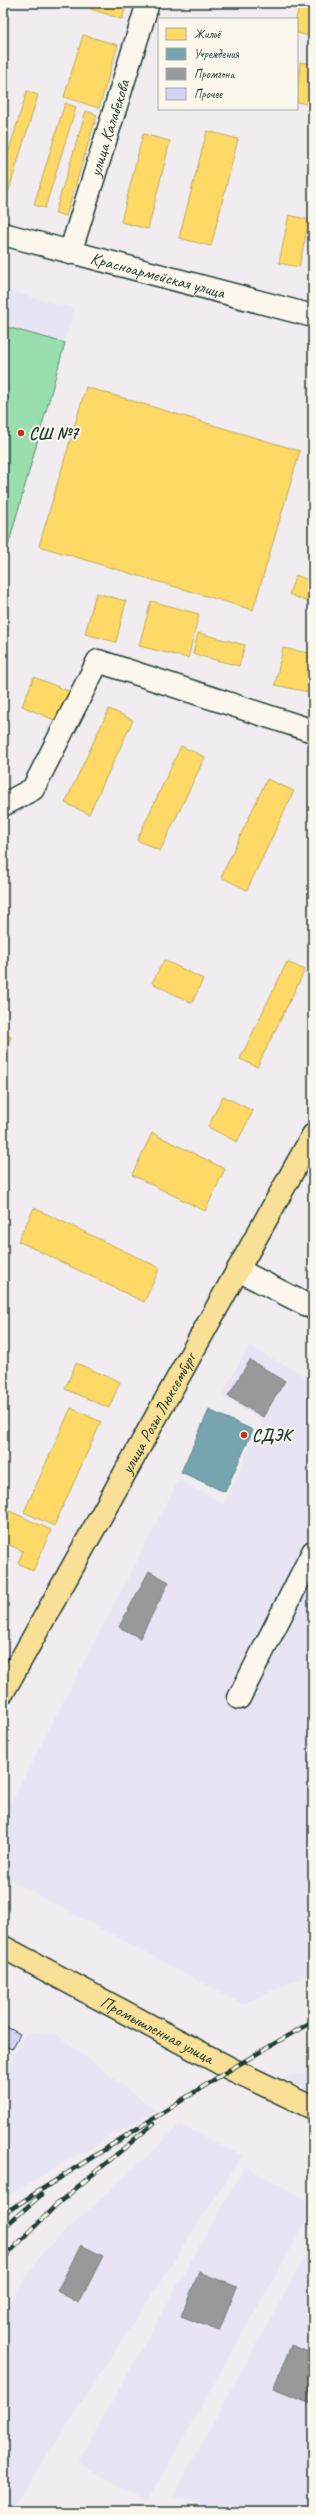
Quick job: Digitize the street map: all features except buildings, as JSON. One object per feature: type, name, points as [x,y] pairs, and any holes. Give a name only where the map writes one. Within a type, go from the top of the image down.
[{"type":"main road","name":"улица Розы Люксембург","points":[[3,1692],[313,1135]]},
{"type":"main road","name":"Промышленная улица","points":[[3,1947],[231,2069],[313,2108]]},
{"type":"street","name":"улица Калабекова","points":[[70,253],[148,3]]},
{"type":"street","name":"Красноармейская улица","points":[[3,234],[70,253],[313,316]]},
{"type":"street","points":[[3,805],[33,789],[98,661],[313,731]]},
{"type":"street","points":[[238,1270],[313,1308]]},
{"type":"street","points":[[239,1698],[313,1552]]},
{"type":"shaded area","name":"СШ №7","points":[[3,289],[74,309],[3,558]]},
{"type":"shaded area","points":[[249,1346],[313,1381],[313,1973],[242,2004],[3,1876],[3,1818],[179,1480],[224,1504],[255,1434],[264,1420],[221,1397]]},
{"type":"shaded area","points":[[27,2032],[56,2034],[156,2111],[3,2198],[3,2077]]},
{"type":"shaded area","points":[[313,2070],[313,2092],[283,2078]]},
{"type":"shaded area","points":[[181,2125],[242,2156],[10,2512],[3,2512],[3,2313],[43,2252]]},
{"type":"shaded area","points":[[245,2166],[313,2204],[313,2209],[147,2502],[78,2462]]},
{"type":"shaded area","points":[[313,2242],[313,2512],[225,2512],[173,2496]]},
{"type":"green space","name":"СШ №7","points":[[3,326],[65,343],[3,564]]},
{"type":"railway","points":[[3,2214],[231,2069],[313,2021]]},
{"type":"railway","points":[[3,2259],[56,2205],[153,2124]]},
{"type":"railway","points":[[3,2228],[41,2195]]},
{"type":"place","name":"СШ №7","points":[[21,433]]},
{"type":"place","name":"СДЭК","points":[[244,1435]]}]
